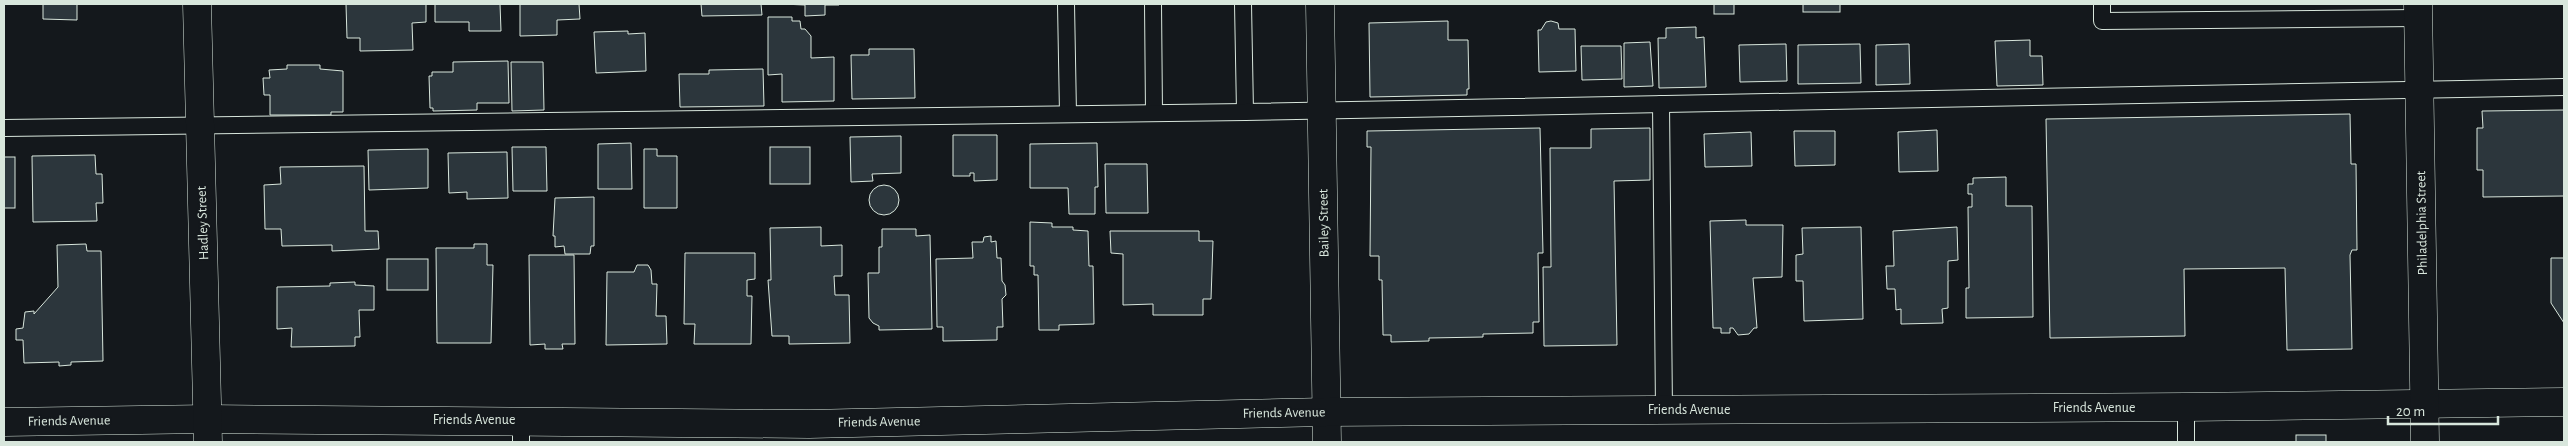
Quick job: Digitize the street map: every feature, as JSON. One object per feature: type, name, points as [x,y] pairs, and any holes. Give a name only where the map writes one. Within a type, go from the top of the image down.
[{"type":"street","name":"Hadley Street","points":[[197,4],[208,430]]},
{"type":"street","name":"Bailey Street","points":[[1320,4],[1327,442]]},
{"type":"street","name":"Philadelphia Street","points":[[2418,11],[2425,442]]},
{"type":"street","name":"Friends Avenue","points":[[4,422],[208,430],[809,433],[1326,412],[2186,407],[2564,402]]},
{"type":"lane","points":[[1066,4],[1068,114]]},
{"type":"lane","points":[[1153,4],[1154,113]]},
{"type":"lane","points":[[1243,4],[1245,112]]},
{"type":"lane","points":[[2102,4],[2102,21],[2418,11]]},
{"type":"lane","points":[[4,128],[1322,111],[2564,87]]},
{"type":"lane","points":[[1661,104],[1664,410]]},
{"type":"lane","points":[[2186,407],[2186,442]]},
{"type":"building","points":[[43,4],[77,4],[77,20],[43,19]]},
{"type":"building","points":[[346,4],[426,4],[426,22],[412,23],[413,50],[360,51],[360,38],[347,38]]},
{"type":"building","points":[[435,4],[500,4],[501,31],[469,31],[469,22],[435,22]]},
{"type":"building","points":[[520,4],[579,4],[580,19],[557,20],[557,35],[520,36]]},
{"type":"building","points":[[701,4],[761,4],[762,15],[702,16]]},
{"type":"building","points":[[782,4],[839,5],[825,5],[825,15],[805,16],[805,5]]},
{"type":"building","points":[[1714,4],[1734,4],[1734,14],[1714,14]]},
{"type":"building","points":[[1803,4],[1840,4],[1840,12],[1803,12]]},
{"type":"building","points":[[768,17],[792,17],[792,21],[800,21],[801,29],[805,29],[811,36],[811,58],[834,57],[834,101],[782,102],[782,74],[768,75]]},
{"type":"building","points":[[1448,21],[1448,40],[1468,40],[1469,89],[1467,89],[1467,95],[1370,97],[1369,23]]},
{"type":"building","points":[[1546,22],[1558,23],[1559,29],[1575,29],[1576,71],[1539,72],[1538,30],[1541,30]]},
{"type":"building","points":[[1696,27],[1696,38],[1704,37],[1706,87],[1659,88],[1658,38],[1666,38],[1666,28]]},
{"type":"building","points":[[628,31],[628,34],[645,33],[646,71],[596,73],[594,32]]},
{"type":"building","points":[[2030,40],[2030,56],[2042,56],[2043,85],[1997,86],[1995,41]]},
{"type":"building","points":[[1650,42],[1653,86],[1624,87],[1624,43]]},
{"type":"building","points":[[1786,44],[1787,81],[1740,82],[1739,45]]},
{"type":"building","points":[[1860,44],[1861,83],[1798,84],[1798,45]]},
{"type":"building","points":[[1909,44],[1910,84],[1876,85],[1876,45]]},
{"type":"building","points":[[1581,46],[1621,46],[1622,79],[1582,80]]},
{"type":"building","points":[[869,49],[914,49],[915,98],[852,99],[851,55],[869,55]]},
{"type":"building","points":[[508,61],[509,103],[477,103],[477,110],[433,111],[433,108],[430,108],[429,76],[432,76],[432,72],[453,72],[453,62]]},
{"type":"building","points":[[511,62],[543,62],[544,110],[512,111]]},
{"type":"building","points":[[287,65],[320,65],[320,69],[343,71],[343,112],[331,112],[331,115],[270,115],[270,95],[264,95],[263,78],[270,78],[269,70],[287,69]]},
{"type":"building","points":[[763,69],[764,106],[680,107],[679,74],[709,74],[709,70]]},
{"type":"building","points":[[2564,110],[2564,196],[2483,197],[2483,170],[2477,170],[2477,128],[2483,128],[2482,111]]},
{"type":"building","points":[[2350,114],[2351,164],[2356,164],[2357,250],[2352,250],[2350,255],[2352,349],[2287,350],[2285,268],[2184,269],[2185,336],[2050,338],[2046,119]]},
{"type":"building","points":[[1540,128],[1543,253],[1538,253],[1539,322],[1533,322],[1533,333],[1483,334],[1483,337],[1429,338],[1429,341],[1391,342],[1391,335],[1383,335],[1382,280],[1379,280],[1379,256],[1370,256],[1371,147],[1367,147],[1367,131]]},
{"type":"building","points":[[1650,128],[1650,180],[1614,181],[1617,345],[1544,346],[1543,267],[1551,267],[1550,148],[1591,148],[1591,129]]},
{"type":"building","points":[[1937,130],[1938,171],[1899,172],[1898,132]]},
{"type":"building","points":[[1794,131],[1835,131],[1835,165],[1795,166]]},
{"type":"building","points":[[1751,132],[1752,166],[1705,167],[1704,134]]},
{"type":"building","points":[[953,135],[997,135],[997,180],[974,181],[974,173],[970,173],[970,176],[953,176]]},
{"type":"building","points":[[901,136],[901,173],[872,174],[873,181],[851,182],[850,137]]},
{"type":"building","points":[[631,143],[632,189],[598,189],[598,144]]},
{"type":"building","points":[[1097,143],[1098,187],[1095,187],[1095,214],[1069,214],[1068,188],[1030,188],[1030,144]]},
{"type":"building","points":[[512,147],[546,147],[547,191],[513,191]]},
{"type":"building","points":[[770,147],[810,147],[810,184],[770,184]]},
{"type":"building","points":[[428,149],[428,188],[369,190],[368,150]]},
{"type":"building","points":[[644,149],[657,149],[657,156],[677,156],[677,208],[644,208]]},
{"type":"building","points":[[507,152],[508,198],[467,199],[467,192],[449,193],[448,153]]},
{"type":"building","points":[[95,155],[96,174],[102,174],[103,203],[96,203],[97,221],[33,222],[32,156]]},
{"type":"building","points":[[4,157],[15,157],[15,208],[4,208]]},
{"type":"building","points":[[1105,164],[1147,164],[1148,213],[1106,213]]},
{"type":"building","points":[[364,166],[365,231],[378,231],[379,249],[332,251],[332,245],[282,246],[281,229],[265,229],[264,185],[281,184],[280,167]]},
{"type":"building","points":[[2006,177],[2006,206],[2032,206],[2033,317],[1966,318],[1966,288],[1969,288],[1968,207],[1972,207],[1972,194],[1968,194],[1968,184],[1973,184],[1973,178]]},
{"type":"building","points":[[884,185],[895,189],[899,200],[895,211],[884,215],[873,211],[869,200],[873,189]]},
{"type":"building","points":[[594,197],[594,246],[591,246],[590,254],[565,254],[564,246],[555,247],[555,236],[553,236],[555,198]]},
{"type":"building","points":[[1746,220],[1746,225],[1783,225],[1782,277],[1753,278],[1757,328],[1754,328],[1749,334],[1738,335],[1733,328],[1730,328],[1730,333],[1721,333],[1721,328],[1713,328],[1710,221]]},
{"type":"building","points":[[1030,222],[1052,223],[1052,227],[1073,227],[1073,230],[1088,231],[1089,266],[1093,266],[1094,324],[1059,325],[1059,330],[1039,330],[1038,275],[1034,275],[1034,266],[1030,266]]},
{"type":"building","points":[[821,227],[821,246],[842,245],[842,276],[834,276],[835,295],[849,295],[850,343],[789,344],[789,336],[772,336],[768,280],[771,280],[770,228]]},
{"type":"building","points":[[1861,227],[1863,319],[1804,321],[1803,281],[1796,281],[1796,255],[1803,254],[1802,228]]},
{"type":"building","points":[[1957,227],[1958,260],[1948,261],[1948,308],[1942,309],[1943,323],[1901,324],[1901,309],[1896,310],[1895,289],[1887,289],[1886,266],[1894,266],[1893,231]]},
{"type":"building","points":[[882,229],[916,229],[916,236],[930,235],[932,329],[879,330],[879,326],[869,318],[868,273],[879,273],[879,247],[882,247]]},
{"type":"building","points":[[1110,231],[1199,231],[1199,241],[1213,241],[1211,299],[1203,299],[1203,315],[1153,315],[1153,304],[1123,305],[1123,254],[1111,253]]},
{"type":"building","points":[[991,236],[991,242],[996,241],[997,258],[1001,258],[1002,281],[1005,285],[1006,295],[1002,299],[1003,327],[997,327],[997,340],[943,341],[943,327],[937,327],[936,259],[973,258],[972,242],[983,242],[984,237]]},
{"type":"building","points":[[86,244],[87,251],[101,251],[103,361],[71,362],[71,365],[59,366],[59,362],[24,363],[23,340],[16,340],[16,329],[23,328],[25,312],[34,311],[34,314],[58,287],[57,245]]},
{"type":"building","points":[[474,244],[487,244],[487,265],[493,265],[491,343],[437,343],[436,248],[474,248]]},
{"type":"building","points":[[685,253],[755,253],[755,279],[747,280],[747,296],[752,296],[751,344],[694,344],[695,324],[684,324]]},
{"type":"building","points":[[529,255],[574,255],[575,344],[562,344],[563,349],[545,349],[545,344],[530,345]]},
{"type":"building","points":[[2551,258],[2564,258],[2564,323],[2551,303]]},
{"type":"building","points":[[387,259],[428,259],[428,290],[387,290]]},
{"type":"building","points":[[637,265],[648,265],[651,270],[652,284],[657,284],[656,316],[666,316],[667,344],[606,345],[607,272],[634,272]]},
{"type":"building","points":[[355,282],[355,285],[374,286],[374,310],[359,310],[360,337],[355,337],[355,346],[291,347],[292,328],[277,329],[277,287],[330,286],[330,283]]},
{"type":"building","points":[[2296,435],[2326,435],[2326,442],[2296,442]]}]
